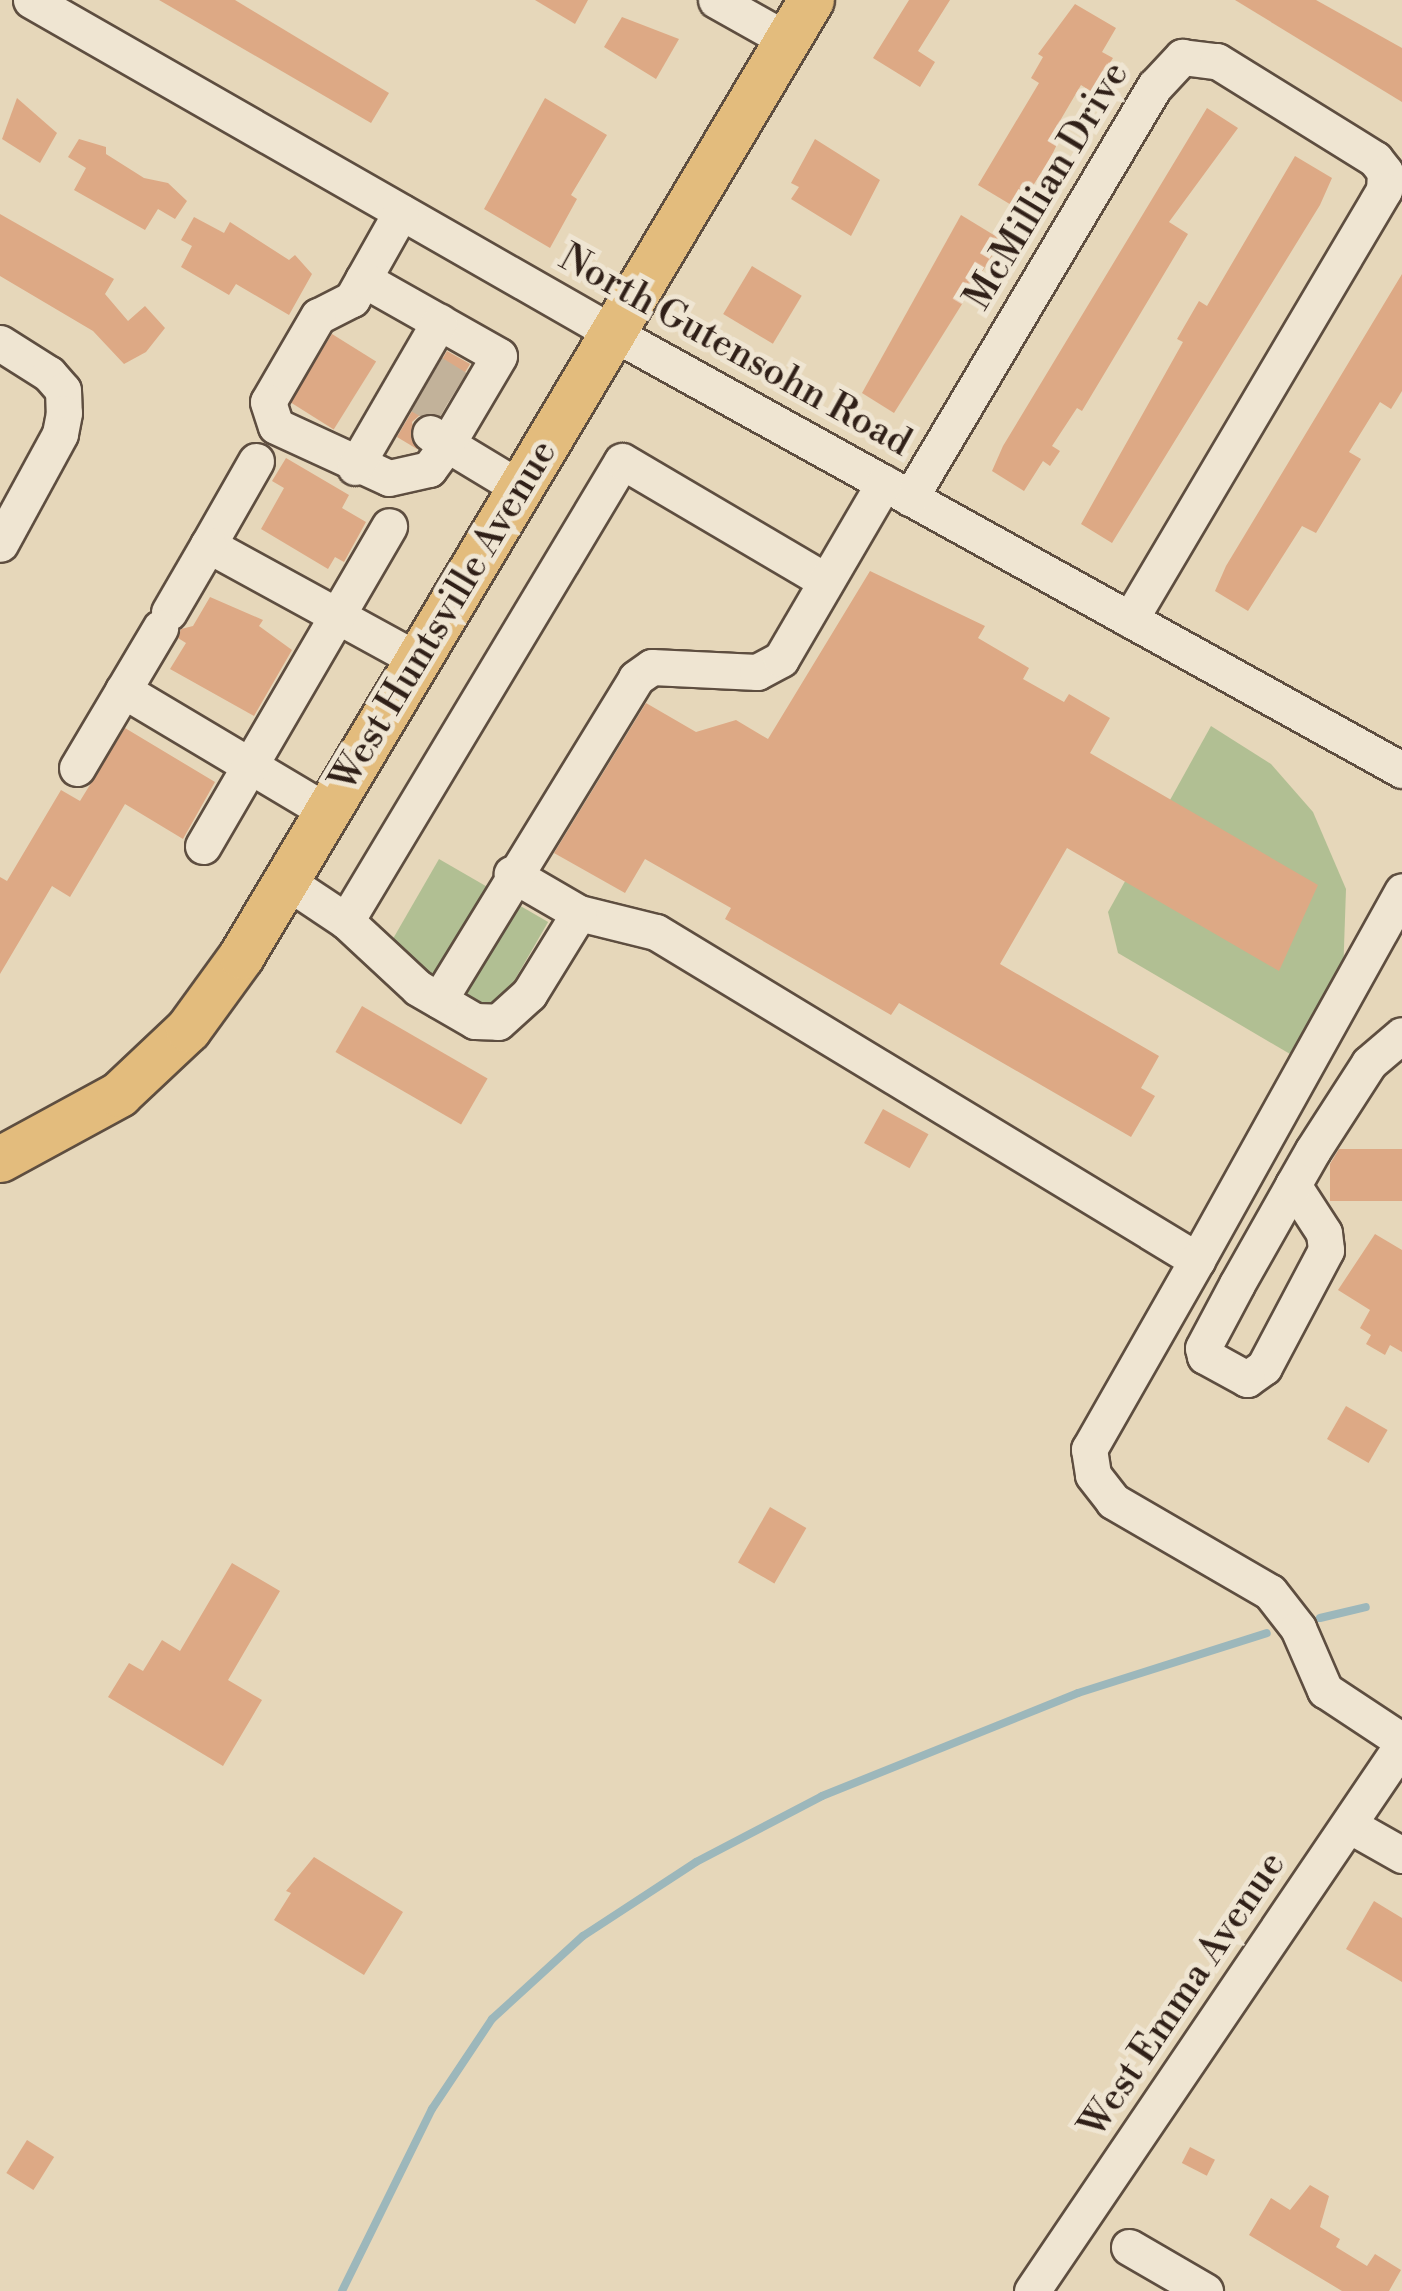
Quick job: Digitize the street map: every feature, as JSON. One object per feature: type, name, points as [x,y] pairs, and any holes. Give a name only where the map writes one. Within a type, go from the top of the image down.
[{"type":"main road","name":"West Huntsville Avenue","points":[[0,1159],[119,1094],[188,1029],[328,812],[810,0]]},
{"type":"street","name":"North Gutensohn Road","points":[[31,0],[613,333],[1402,770]]},
{"type":"street","points":[[716,0],[786,40]]},
{"type":"street","name":"McMillian Drive","points":[[897,491],[1155,86],[1182,57],[1218,61],[1375,158],[1385,172],[1384,190],[1130,620]]},
{"type":"street","points":[[401,212],[352,299],[318,316],[268,402],[276,426],[354,467],[388,478],[428,469],[439,322]]},
{"type":"street","points":[[354,467],[431,402],[499,356],[364,279]]},
{"type":"street","points":[[0,343],[63,390],[60,434],[0,544]]},
{"type":"street","points":[[431,402],[520,488]]},
{"type":"street","points":[[77,768],[256,461]]},
{"type":"street","points":[[346,920],[622,461],[824,580]]},
{"type":"street","points":[[439,1000],[512,874],[636,678],[652,667],[757,672],[782,659],[824,580],[897,491]]},
{"type":"street","points":[[203,846],[389,526]]},
{"type":"street","points":[[208,545],[418,660]]},
{"type":"street","points":[[123,690],[328,812]]},
{"type":"street","points":[[512,874],[579,913],[656,932],[1197,1260]]},
{"type":"street","points":[[286,881],[346,920],[391,968],[476,1021],[498,1022],[529,994],[579,913]]},
{"type":"street","points":[[1402,891],[1088,1449],[1092,1476],[1113,1500],[1270,1592],[1298,1628],[1325,1690],[1402,1743]]},
{"type":"street","points":[[1293,1185],[1324,1234],[1326,1250],[1264,1367],[1247,1378],[1205,1356],[1203,1348],[1293,1185],[1369,1064],[1402,1035]]},
{"type":"street","name":"West Emma Avenue","points":[[1032,2291],[1402,1743]]},
{"type":"street","points":[[1349,1825],[1402,1855]]},
{"type":"street","points":[[1129,2247],[1204,2291]]},
{"type":"green space","points":[[1211,726],[1271,764],[1313,812],[1346,889],[1343,976],[1302,1061],[1118,953],[1108,912]]},
{"type":"green space","points":[[439,859],[548,922],[497,1011],[388,948]]},
{"type":"building","points":[[159,0],[235,0],[389,93],[371,123]]},
{"type":"building","points":[[535,0],[588,0],[575,24]]},
{"type":"building","points":[[909,0],[950,0],[918,51],[935,62],[920,87],[873,58]]},
{"type":"building","points":[[1235,0],[1316,0],[1402,48],[1402,102]]},
{"type":"building","points":[[1075,4],[1116,28],[1102,52],[1113,58],[1092,92],[1081,85],[1054,131],[1061,136],[1050,159],[1018,209],[978,185],[1039,83],[1031,78],[1043,57],[1038,54]]},
{"type":"building","points":[[622,17],[679,39],[656,79],[604,47]]},
{"type":"building","points":[[17,98],[57,133],[40,163],[2,139]]},
{"type":"building","points":[[545,98],[607,135],[571,195],[577,199],[550,248],[484,209]]},
{"type":"building","points":[[1207,108],[1238,128],[1169,222],[1188,234],[1082,411],[1077,408],[1052,446],[1060,451],[1050,466],[1043,461],[1024,491],[992,471],[1003,446]]},
{"type":"building","points":[[79,139],[106,147],[106,154],[144,178],[168,183],[187,201],[175,219],[158,209],[145,230],[74,190],[86,168],[68,157]]},
{"type":"building","points":[[815,139],[880,180],[851,236],[791,199],[799,187],[791,183]]},
{"type":"building","points":[[1295,156],[1332,178],[1320,205],[1112,543],[1081,524],[1183,342],[1177,339],[1199,301],[1207,306]]},
{"type":"building","points":[[0,214],[114,279],[105,294],[128,321],[145,306],[165,328],[146,352],[124,364],[93,331],[0,276]]},
{"type":"building","points":[[961,215],[1002,240],[894,413],[862,393]]},
{"type":"building","points":[[194,217],[224,233],[230,222],[289,260],[295,255],[312,274],[289,315],[236,284],[229,295],[181,267],[192,246],[181,240]]},
{"type":"building","points":[[752,266],[802,296],[773,344],[723,314]]},
{"type":"building","points":[[1402,274],[1402,391],[1391,409],[1380,402],[1349,452],[1361,459],[1316,533],[1302,526],[1248,611],[1215,591],[1226,566]]},
{"type":"building","points":[[332,334],[376,362],[334,429],[290,402]]},
{"type":"building","points":[[447,351],[470,364],[440,414],[421,414],[412,422],[417,449],[397,437]]},
{"type":"building","points":[[286,458],[349,495],[342,508],[366,522],[344,562],[335,557],[328,569],[261,529],[284,488],[272,481]]},
{"type":"building","points":[[870,571],[985,626],[978,638],[1029,668],[1023,679],[1064,702],[1069,694],[1110,718],[1090,753],[1318,885],[1279,971],[1067,848],[1000,964],[1159,1056],[1141,1088],[1155,1096],[1131,1137],[899,1003],[891,1015],[725,919],[731,908],[645,859],[625,893],[554,853],[646,703],[696,732],[736,720],[768,739]]},
{"type":"building","points":[[210,597],[263,620],[259,626],[292,650],[254,716],[170,669],[186,643],[178,638],[181,629],[193,626]]},
{"type":"building","points":[[125,728],[215,782],[183,839],[125,804],[70,897],[52,886],[0,974],[0,877],[7,881],[61,790],[80,801]]},
{"type":"building","points":[[362,1006],[488,1078],[461,1124],[336,1052]]},
{"type":"building","points":[[883,1109],[928,1134],[910,1168],[864,1143]]},
{"type":"building","points":[[1339,1149],[1402,1149],[1402,1201],[1330,1201],[1330,1164]]},
{"type":"building","points":[[1375,1234],[1402,1250],[1402,1352],[1390,1345],[1385,1355],[1366,1344],[1371,1335],[1360,1328],[1370,1310],[1338,1290]]},
{"type":"building","points":[[1346,1406],[1388,1430],[1369,1463],[1327,1439]]},
{"type":"building","points":[[770,1507],[806,1528],[774,1583],[738,1562]]},
{"type":"building","points":[[232,1563],[280,1591],[228,1680],[262,1700],[223,1766],[108,1697],[129,1663],[143,1671],[162,1640],[180,1651]]},
{"type":"building","points":[[314,1857],[403,1912],[364,1975],[274,1920],[291,1893],[286,1891]]},
{"type":"building","points":[[1374,1901],[1402,1918],[1402,1982],[1346,1949]]},
{"type":"building","points":[[27,2140],[54,2157],[33,2190],[6,2173]]},
{"type":"building","points":[[1190,2147],[1215,2160],[1207,2176],[1182,2163]]},
{"type":"building","points":[[1310,2185],[1329,2196],[1320,2227],[1340,2239],[1336,2247],[1367,2266],[1375,2254],[1401,2270],[1389,2291],[1342,2291],[1249,2235],[1271,2198],[1290,2210]]},
{"type":"waterway","points":[[1320,1618],[1366,1607]]},
{"type":"waterway","points":[[342,2291],[432,2109],[492,2019],[583,1936],[696,1862],[822,1796],[1078,1693],[1267,1633]]},
{"type":"tunnel","points":[[431,371],[457,387]]},
{"type":"tunnel","points":[[417,394],[444,409]]}]
